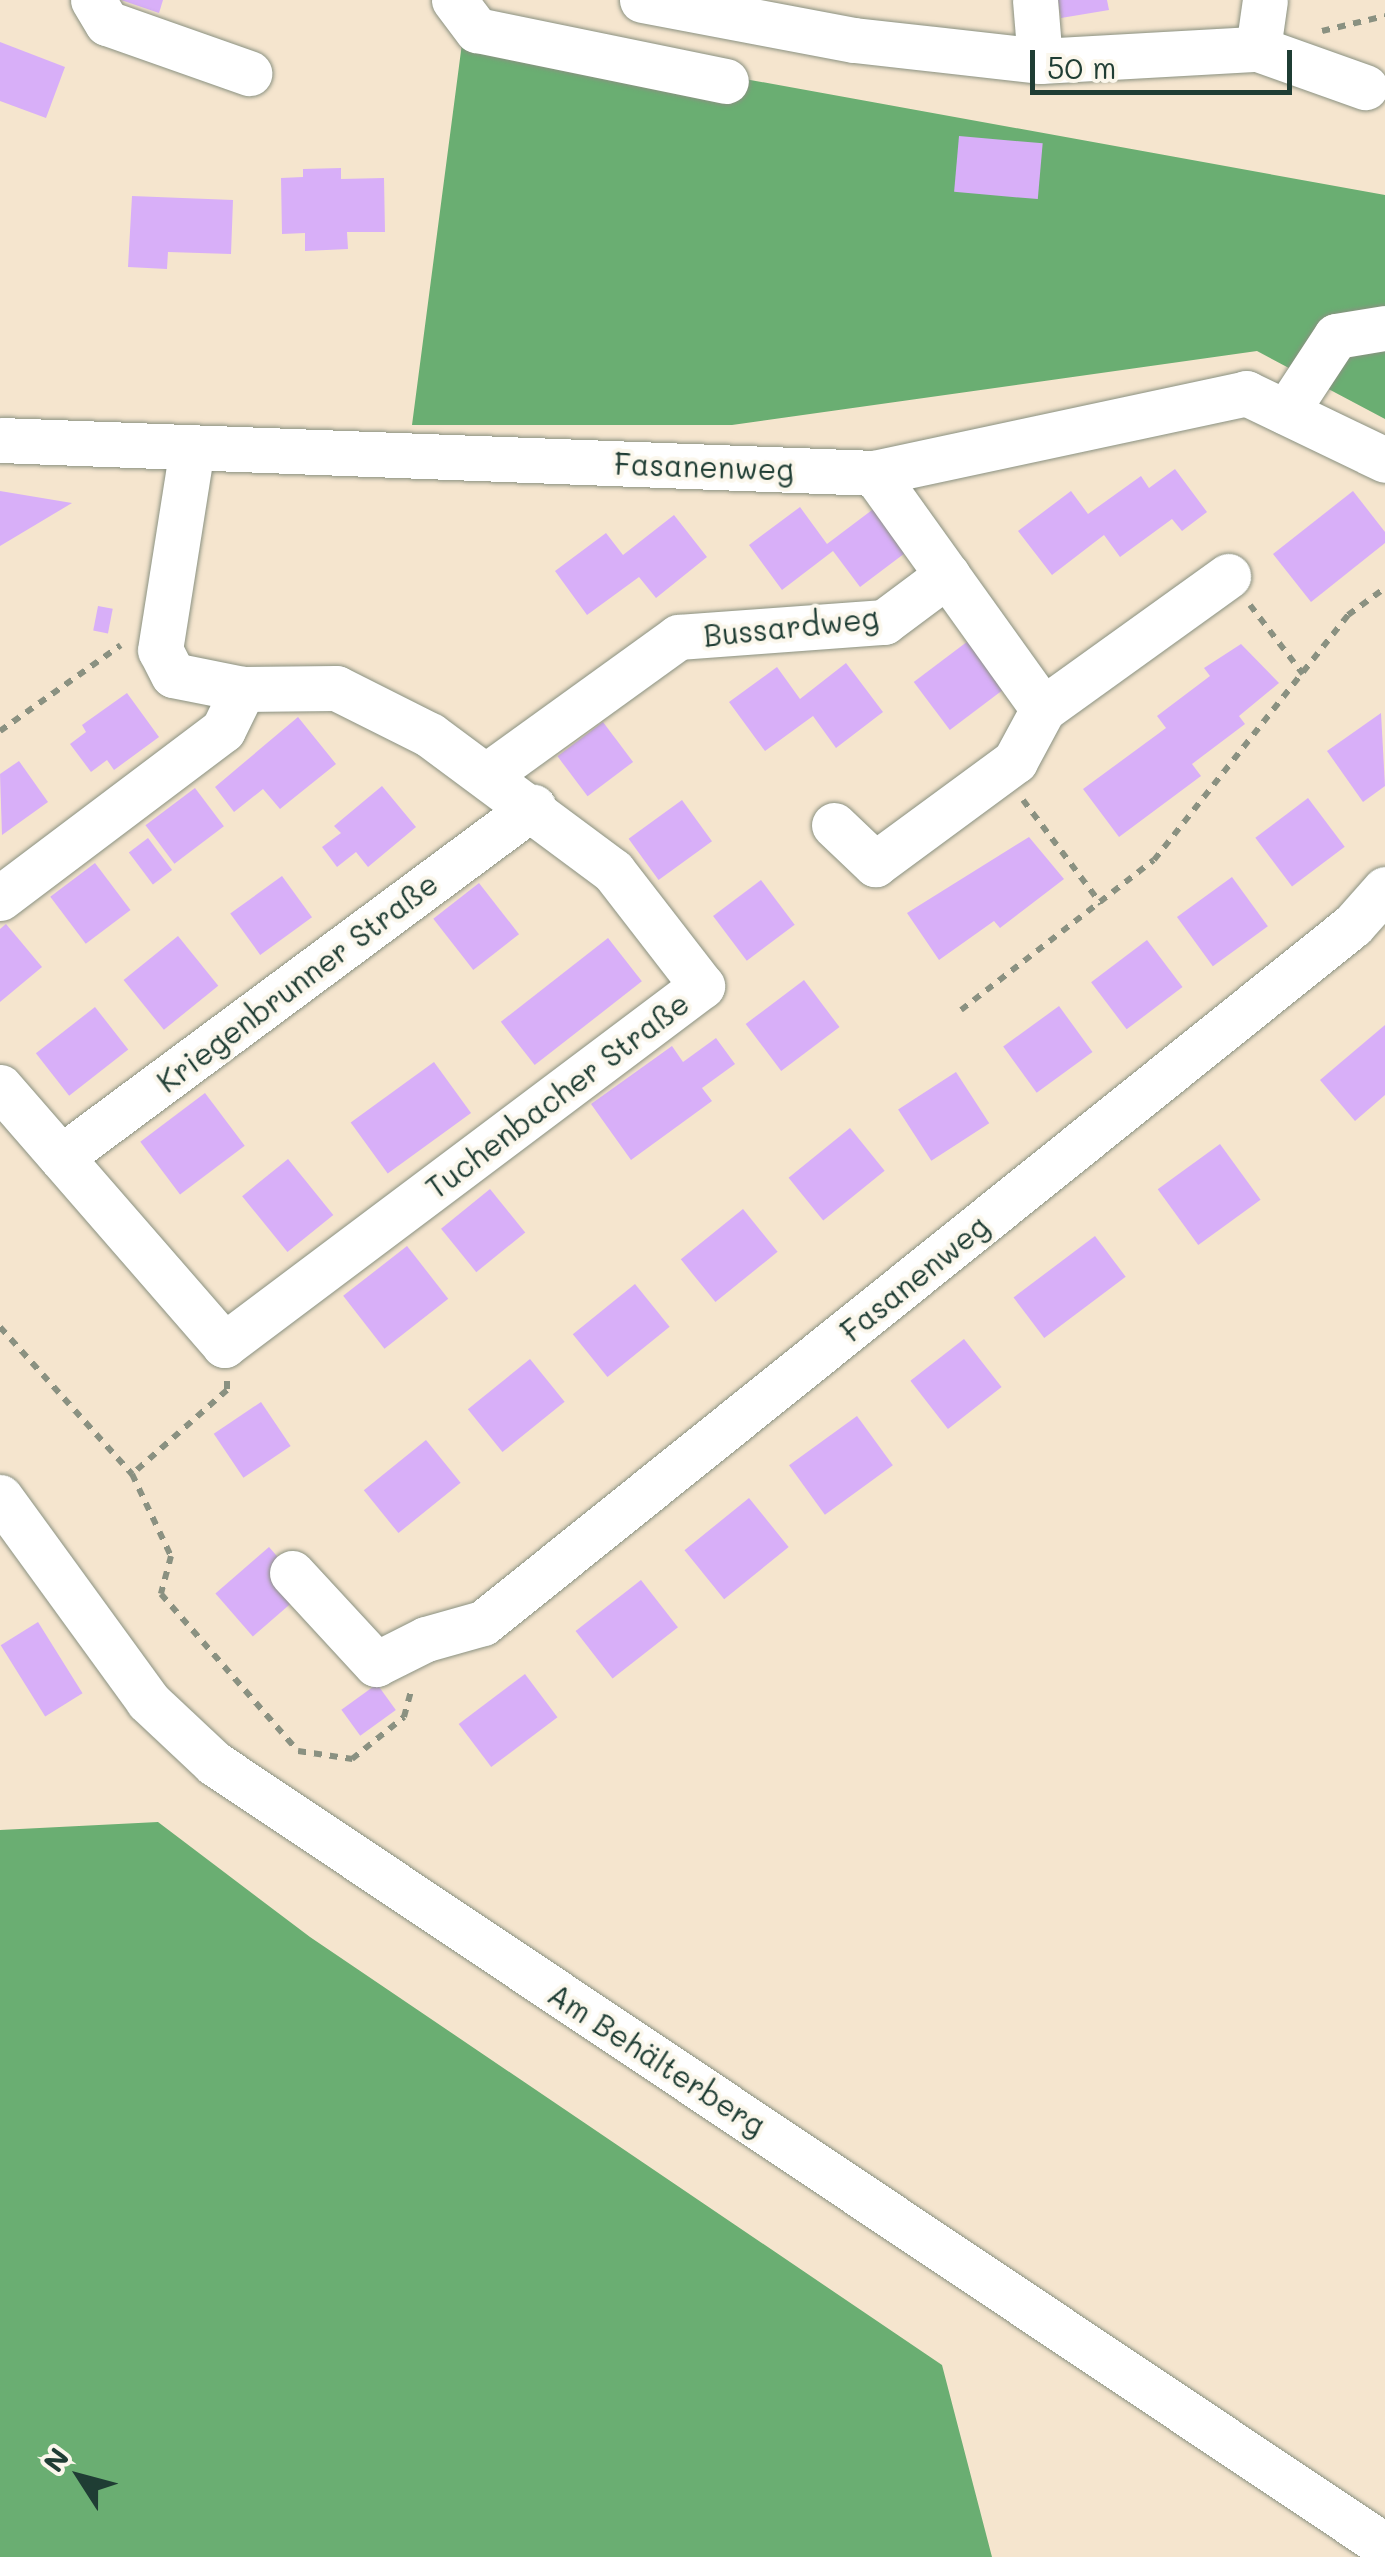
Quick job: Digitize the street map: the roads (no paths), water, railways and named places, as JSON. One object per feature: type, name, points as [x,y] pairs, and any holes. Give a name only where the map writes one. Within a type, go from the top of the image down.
[{"type":"street","points":[[93,0],[107,23],[249,73]]},
{"type":"street","points":[[454,0],[477,30],[726,81]]},
{"type":"street","points":[[642,0],[854,40],[1040,62],[1258,49],[1365,87]]},
{"type":"street","points":[[1035,0],[1040,62]]},
{"type":"street","points":[[1258,49],[1265,0]]},
{"type":"street","points":[[1286,412],[1336,336],[1385,328]]},
{"type":"street","name":"Fasanenweg","points":[[0,440],[874,473],[1246,394],[1385,460]]},
{"type":"street","name":"Tuchenbacher Straße","points":[[61,1157],[224,1345],[702,986],[613,871],[533,807],[430,735],[336,688],[244,689],[173,675],[161,642],[192,448]]},
{"type":"street","points":[[874,473],[1044,709]]},
{"type":"street","name":"Bussardweg","points":[[487,775],[678,636],[884,622],[947,575]]},
{"type":"street","points":[[834,825],[874,864],[1015,760],[1044,709],[1228,576]]},
{"type":"street","points":[[0,898],[223,730],[244,689]]},
{"type":"street","name":"Kriegenbrunner Straße","points":[[61,1157],[533,807]]},
{"type":"street","name":"Fasanenweg","points":[[292,1573],[376,1664],[426,1639],[483,1623],[1353,925],[1385,889]]},
{"type":"street","points":[[0,1088],[61,1157]]},
{"type":"street","name":"Am Behälterberg","points":[[0,1497],[148,1701],[214,1763],[1385,2546]]}]
